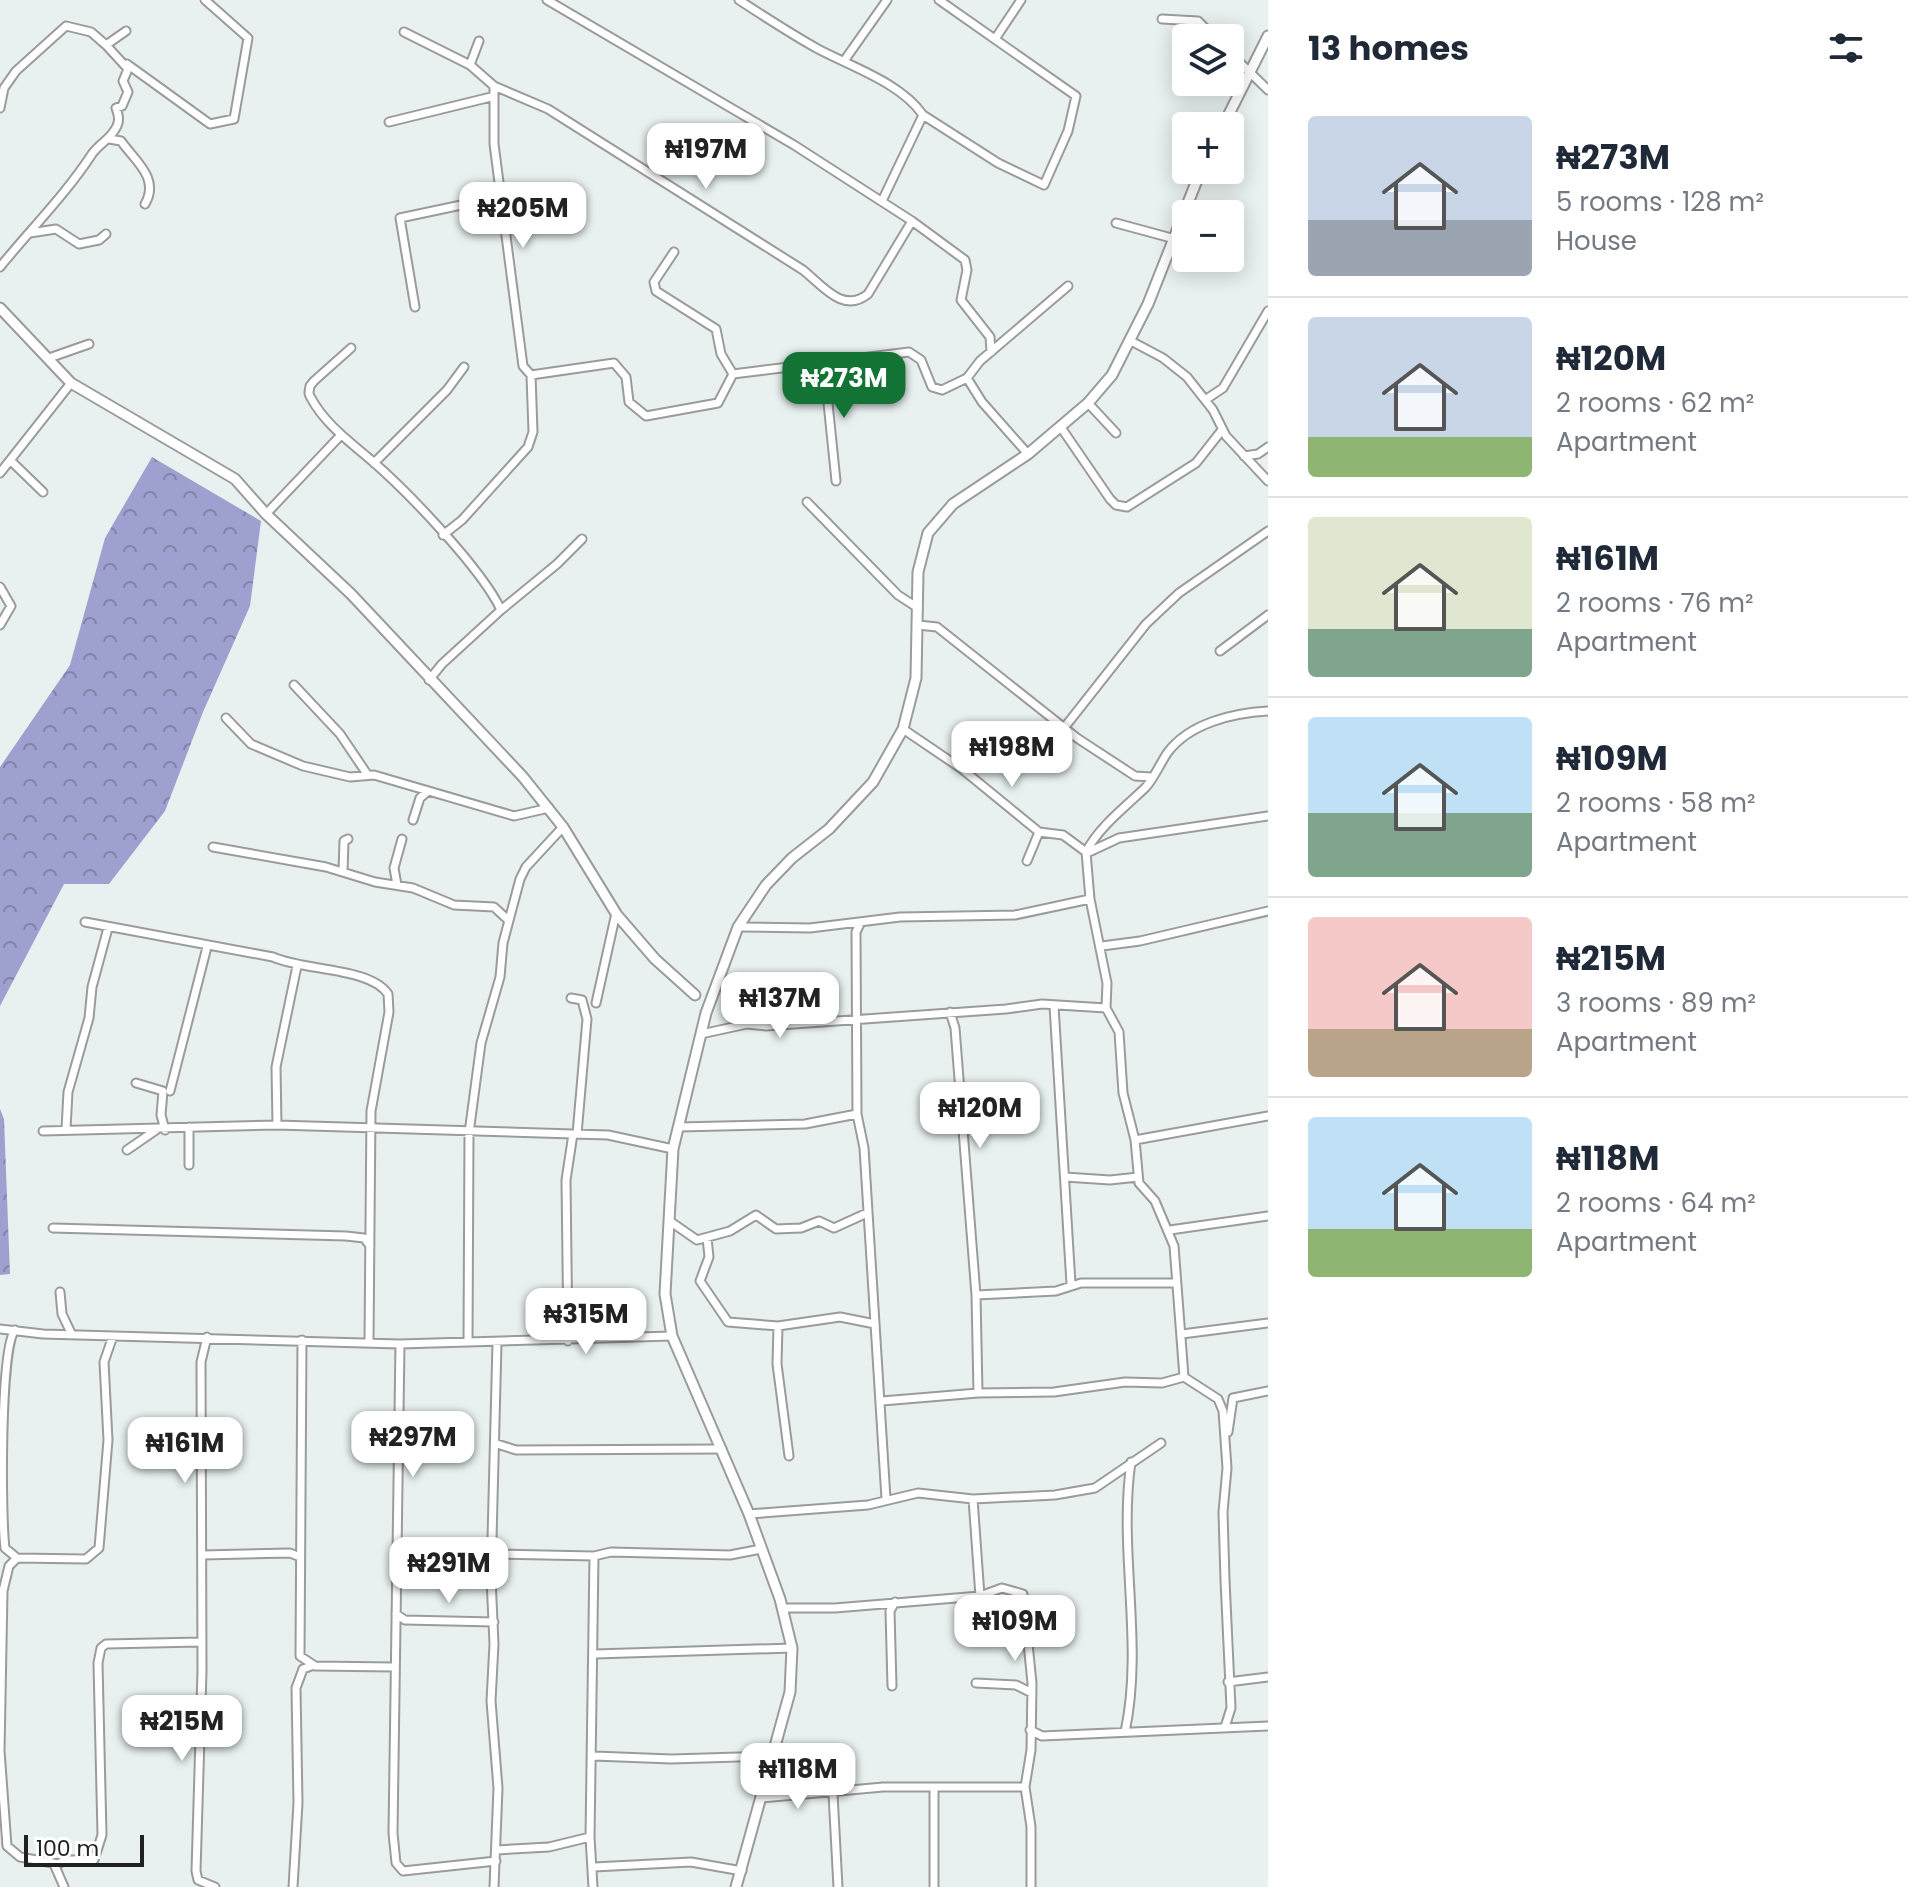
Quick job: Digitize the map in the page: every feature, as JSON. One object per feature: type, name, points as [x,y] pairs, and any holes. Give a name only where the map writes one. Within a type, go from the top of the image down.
[{"type":"street","points":[[0,108],[4,88],[16,71],[66,26],[91,32],[126,64],[210,124],[234,119],[248,38],[205,0]]},
{"type":"street","points":[[547,0],[882,201],[965,260],[967,270],[960,296],[990,337],[991,352]]},
{"type":"street","points":[[739,0],[788,33],[899,93],[923,115],[998,163],[1044,185],[1068,131],[1076,96],[939,0]]},
{"type":"street","points":[[844,61],[887,0]]},
{"type":"street","points":[[995,39],[1021,0]]},
{"type":"street","points":[[1162,19],[1198,21],[1201,24]]},
{"type":"street","points":[[106,45],[126,31]]},
{"type":"street","points":[[404,32],[470,65],[494,86],[548,109],[803,270],[848,303],[858,302],[868,294],[912,221]]},
{"type":"street","points":[[1230,112],[1268,36]]},
{"type":"street","points":[[470,65],[479,41]]},
{"type":"street","points":[[0,267],[62,190],[86,167],[93,152],[109,139],[119,120],[116,108],[122,106],[128,92],[123,81],[126,64]]},
{"type":"street","points":[[1244,64],[1268,90]]},
{"type":"street","points":[[443,535],[462,520],[528,447],[533,432],[531,375],[523,366],[499,197],[491,97],[494,86]]},
{"type":"street","points":[[389,122],[491,97]]},
{"type":"street","points":[[882,201],[923,115]]},
{"type":"street","points":[[109,139],[121,141],[143,167],[151,183],[151,193],[145,204]]},
{"type":"street","points":[[415,307],[400,218],[499,197]]},
{"type":"street","points":[[1116,223],[1172,238]]},
{"type":"street","points":[[30,233],[56,229],[79,244],[99,240],[106,234]]},
{"type":"street","points":[[736,1887],[790,1692],[792,1648],[783,1608],[749,1514],[672,1336],[665,1294],[673,1149],[706,1013],[738,927],[766,885],[792,858],[829,829],[873,782],[903,729],[916,678],[922,550],[937,520],[953,504],[1028,454],[1088,403],[1112,375],[1131,341],[1172,246]]},
{"type":"street","points":[[674,252],[653,285],[668,299],[716,329],[721,354],[733,374]]},
{"type":"street","points":[[733,374],[909,352],[921,360],[932,387],[942,390],[967,378],[991,352],[1068,286]]},
{"type":"street","points":[[1205,400],[1223,388],[1268,311]]},
{"type":"street","points":[[3,316],[71,383],[235,479],[266,514],[351,594],[549,808],[616,913],[655,959],[695,995],[706,1013]]},
{"type":"street","points":[[1131,341],[1174,366],[1205,400],[1220,420],[1222,430],[1268,481]]},
{"type":"street","points":[[49,358],[89,344]]},
{"type":"street","points":[[351,348],[314,381],[309,393],[341,435],[374,463],[443,535],[488,588],[501,610]]},
{"type":"street","points":[[531,375],[614,363],[626,377],[629,402],[646,416],[718,403],[733,374]]},
{"type":"street","points":[[824,364],[836,481]]},
{"type":"street","points":[[374,463],[447,390],[464,367]]},
{"type":"street","points":[[967,378],[982,402],[1028,454]]},
{"type":"street","points":[[0,473],[71,383]]},
{"type":"street","points":[[1088,403],[1116,433]]},
{"type":"street","points":[[1060,426],[1110,499],[1116,505],[1127,507],[1196,463],[1222,430]]},
{"type":"street","points":[[266,514],[341,435]]},
{"type":"street","points":[[1244,456],[1258,454],[1268,447]]},
{"type":"street","points":[[11,461],[43,492]]},
{"type":"street","points":[[807,502],[898,595],[918,608]]},
{"type":"street","points":[[1064,728],[1146,624],[1179,593],[1268,531]]},
{"type":"street","points":[[429,680],[442,664],[582,539]]},
{"type":"street","points":[[0,587],[11,606],[0,625]]},
{"type":"street","points":[[1220,651],[1268,615]]},
{"type":"street","points":[[918,625],[937,627],[1064,728],[1135,776],[1151,777]]},
{"type":"street","points":[[294,685],[340,734],[367,774]]},
{"type":"street","points":[[1184,1377],[1175,1283],[1176,1262],[1170,1230],[1152,1196],[1140,1189],[1135,1140],[1123,1093],[1119,1032],[1106,1008],[1107,983],[1102,946],[1090,899],[1086,854],[1094,836],[1149,784],[1169,751],[1188,733],[1217,721],[1268,711]]},
{"type":"street","points":[[226,718],[251,744],[303,766],[350,777],[367,774],[514,816],[549,808]]},
{"type":"street","points":[[903,729],[983,785],[1039,832],[1063,835],[1086,854]]},
{"type":"street","points":[[413,820],[420,798],[427,792]]},
{"type":"street","points":[[1086,854],[1119,838],[1268,816]]},
{"type":"street","points":[[468,1342],[469,1133],[481,1043],[500,977],[508,920],[526,867],[563,827]]},
{"type":"street","points":[[1027,861],[1039,832]]},
{"type":"street","points":[[343,872],[344,841],[348,839]]},
{"type":"street","points":[[397,885],[394,868],[402,839]]},
{"type":"street","points":[[213,847],[343,872],[397,885],[454,905],[494,907],[508,920]]},
{"type":"street","points":[[738,927],[847,925],[900,917],[1015,915],[1090,899]]},
{"type":"street","points":[[502,912],[511,910]]},
{"type":"street","points":[[1102,946],[1140,941],[1268,911]]},
{"type":"street","points":[[596,1003],[616,913]]},
{"type":"street","points":[[85,922],[273,957],[297,966],[368,979],[388,994],[389,1012],[372,1095],[369,1341]]},
{"type":"street","points":[[860,924],[856,932],[857,1114],[882,1401],[886,1499]]},
{"type":"street","points":[[847,925],[856,932]]},
{"type":"street","points":[[66,1129],[68,1092],[89,1018],[92,987],[108,928]]},
{"type":"street","points":[[170,1091],[207,947]]},
{"type":"street","points":[[277,1125],[276,1067],[297,966]]},
{"type":"street","points":[[695,995],[713,995]]},
{"type":"street","points":[[568,1341],[566,1180],[575,1134],[587,1019],[582,1000],[571,998]]},
{"type":"street","points":[[701,1034],[737,1024],[857,1019],[1035,1004],[1106,1008]]},
{"type":"street","points":[[1054,1006],[1071,1284]]},
{"type":"street","points":[[950,1012],[955,1028],[976,1295],[978,1393]]},
{"type":"street","points":[[136,1083],[163,1091],[160,1130]]},
{"type":"street","points":[[679,1127],[805,1124],[857,1114]]},
{"type":"street","points":[[1135,1140],[1268,1116]]},
{"type":"street","points":[[848,1118],[860,1125]]},
{"type":"street","points":[[43,1131],[277,1125],[608,1135],[673,1149]]},
{"type":"street","points":[[189,1127],[189,1165]]},
{"type":"street","points":[[127,1150],[160,1130]]},
{"type":"street","points":[[1065,1177],[1110,1180],[1138,1177]]},
{"type":"street","points":[[671,1222],[691,1239],[730,1231],[756,1215],[776,1229],[787,1229],[819,1221],[834,1228],[867,1213]]},
{"type":"street","points":[[1170,1230],[1268,1216]]},
{"type":"street","points":[[53,1228],[360,1236],[371,1248]]},
{"type":"street","points":[[707,1238],[709,1257],[700,1281],[723,1316],[734,1324],[778,1326],[822,1317],[875,1324]]},
{"type":"street","points":[[976,1295],[1056,1291],[1071,1284],[1175,1283]]},
{"type":"street","points":[[60,1292],[62,1314],[72,1335]]},
{"type":"street","points":[[1182,1334],[1268,1323]]},
{"type":"street","points":[[778,1326],[777,1364],[789,1456]]},
{"type":"street","points":[[0,1329],[72,1335],[400,1344],[672,1336]]},
{"type":"street","points":[[15,1330],[8,1345],[4,1396],[2,1544],[17,1558],[86,1559],[99,1548],[108,1440],[104,1362],[113,1336]]},
{"type":"street","points":[[207,1337],[201,1362],[202,1555],[196,1871],[198,1880],[215,1887]]},
{"type":"street","points":[[302,1340],[299,1646],[300,1656],[311,1666]]},
{"type":"street","points":[[494,1887],[498,1788],[491,1701],[497,1343]]},
{"type":"street","points":[[400,1344],[393,1667],[393,1833],[399,1869],[409,1871],[496,1861]]},
{"type":"street","points":[[882,1401],[978,1393],[1054,1392],[1125,1382],[1162,1383],[1184,1377],[1218,1399],[1223,1411],[1226,1442]]},
{"type":"street","points":[[1225,1727],[1231,1708],[1223,1512],[1226,1442],[1233,1398],[1268,1391]]},
{"type":"street","points":[[749,1514],[868,1505],[918,1493],[973,1499],[1042,1497],[1084,1490],[1095,1488],[1161,1443]]},
{"type":"street","points":[[497,1444],[516,1450],[722,1449]]},
{"type":"street","points":[[1125,1732],[1130,1659],[1126,1495],[1131,1462]]},
{"type":"street","points":[[973,1499],[980,1596]]},
{"type":"street","points":[[493,1554],[594,1556],[611,1552],[730,1555],[761,1549]]},
{"type":"street","points":[[202,1555],[290,1553],[300,1557]]},
{"type":"street","points":[[593,1887],[590,1837],[594,1756],[594,1556]]},
{"type":"street","points":[[17,1558],[9,1566],[2,1591],[0,1751],[9,1850],[20,1857],[54,1864],[65,1860],[94,1860],[101,1844],[98,1663],[101,1648],[106,1644],[200,1642]]},
{"type":"street","points":[[783,1608],[835,1608],[980,1596],[1009,1588],[1023,1594],[1032,1683],[1031,1750],[1025,1787],[1031,1827],[1031,1887]]},
{"type":"street","points":[[892,1686],[890,1611],[895,1602]]},
{"type":"street","points":[[881,1603],[890,1611]]},
{"type":"street","points":[[396,1614],[405,1620],[494,1622]]},
{"type":"street","points":[[396,1627],[405,1620]]},
{"type":"street","points":[[595,1654],[792,1648]]},
{"type":"street","points":[[293,1887],[298,1803],[296,1688],[303,1669],[311,1666],[393,1667]]},
{"type":"street","points":[[1228,1682],[1268,1677]]},
{"type":"street","points":[[976,1683],[1023,1687],[1032,1693]]},
{"type":"street","points":[[1023,1687],[1032,1683]]},
{"type":"street","points":[[1030,1730],[1042,1736],[1268,1726]]},
{"type":"street","points":[[1031,1750],[1042,1736]]},
{"type":"street","points":[[763,1783],[816,1767],[840,1755]]},
{"type":"street","points":[[594,1756],[772,1756]]},
{"type":"street","points":[[761,1798],[833,1794],[883,1787],[1025,1787]]},
{"type":"street","points":[[934,1788],[934,1887]]},
{"type":"street","points":[[833,1794],[838,1887]]},
{"type":"street","points":[[497,1850],[549,1847],[590,1837]]},
{"type":"street","points":[[594,1867],[691,1862],[742,1871]]},
{"type":"street","points":[[54,1864],[64,1887]]},
{"type":"green space","points":[[152,457],[261,521],[250,606],[203,712],[165,811],[109,884],[64,884],[0,1006],[0,767],[70,665],[105,538]]},
{"type":"green space","points":[[0,1109],[4,1119],[10,1274],[0,1275]]}]
